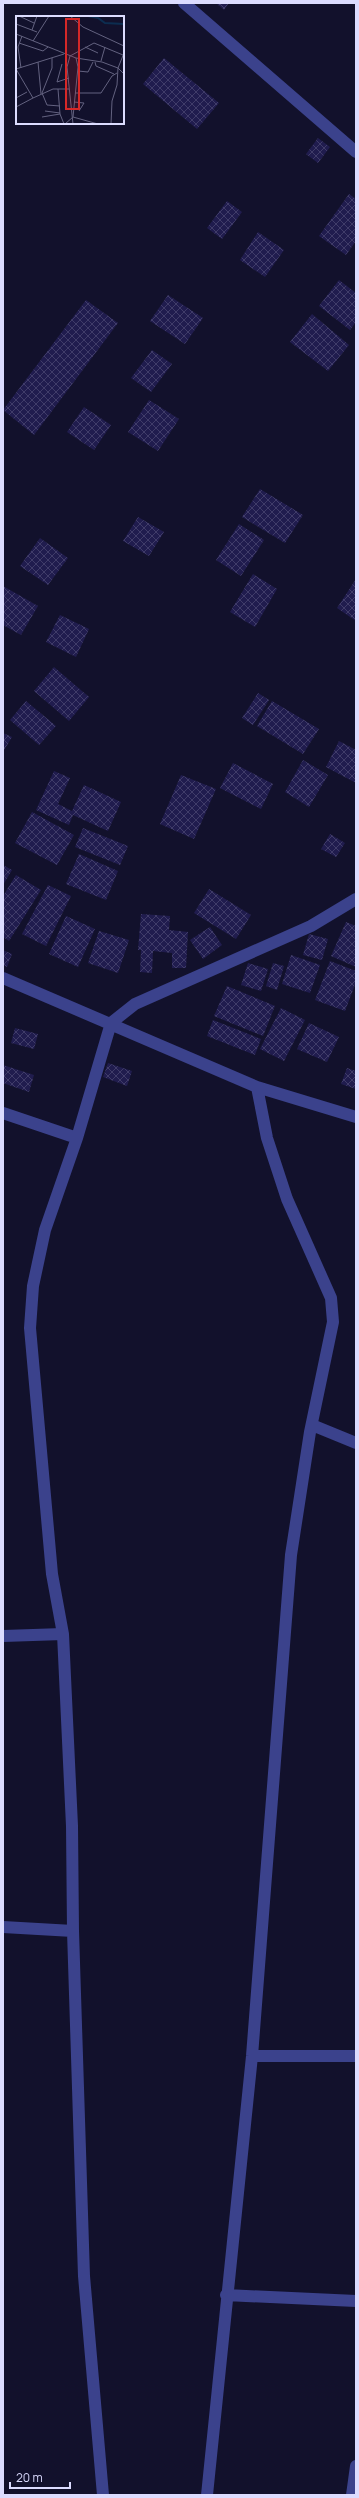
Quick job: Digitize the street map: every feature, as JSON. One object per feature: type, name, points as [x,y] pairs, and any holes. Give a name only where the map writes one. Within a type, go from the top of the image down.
[{"type":"street","points":[[184,3],[356,152]]},
{"type":"street","points":[[103,2495],[84,2276],[73,1931],[72,1826],[63,1634],[52,1574],[30,1328],[33,1286],[45,1230],[77,1138],[111,1023],[135,1004],[311,926],[356,899]]},
{"type":"street","points":[[3,978],[111,1023],[257,1087],[356,1117]]},
{"type":"street","points":[[207,2495],[226,2295],[252,2056],[291,1555],[312,1425],[334,1322],[331,1298],[287,1199],[267,1138],[257,1087]]},
{"type":"street","points":[[3,1113],[77,1138]]},
{"type":"street","points":[[312,1425],[356,1443]]},
{"type":"street","points":[[3,1636],[63,1634]]},
{"type":"street","points":[[3,1927],[73,1931]]},
{"type":"street","points":[[252,2056],[356,2056]]},
{"type":"street","points":[[226,2295],[356,2301]]},
{"type":"street","points":[[352,2495],[356,2466]]},
{"type":"building","points":[[216,3],[229,3],[224,10]]},
{"type":"building","points":[[164,58],[219,103],[197,129],[143,84]]},
{"type":"building","points":[[318,138],[330,147],[318,163],[306,154]]},
{"type":"building","points":[[349,194],[356,199],[356,241],[346,255],[319,236]]},
{"type":"building","points":[[227,201],[242,212],[222,239],[207,228]]},
{"type":"building","points":[[258,232],[284,250],[265,277],[240,260]]},
{"type":"building","points":[[339,280],[356,293],[356,322],[350,330],[319,306]]},
{"type":"building","points":[[168,295],[203,318],[185,344],[150,321]]},
{"type":"building","points":[[86,300],[118,323],[34,435],[3,410]]},
{"type":"building","points":[[312,314],[349,345],[328,371],[290,342]]},
{"type":"building","points":[[152,350],[172,364],[151,392],[131,378]]},
{"type":"building","points":[[149,400],[179,419],[158,451],[128,432]]},
{"type":"building","points":[[84,407],[111,425],[94,450],[67,432]]},
{"type":"building","points":[[260,489],[303,515],[285,543],[242,517]]},
{"type":"building","points":[[138,517],[164,532],[149,556],[123,541]]},
{"type":"building","points":[[239,524],[264,540],[241,576],[216,560]]},
{"type":"building","points":[[40,538],[68,558],[48,585],[20,566]]},
{"type":"building","points":[[253,574],[277,589],[255,627],[230,612]]},
{"type":"building","points":[[356,579],[356,621],[337,608]]},
{"type":"building","points":[[3,586],[38,606],[21,635],[3,625]]},
{"type":"building","points":[[60,615],[89,629],[76,657],[46,642]]},
{"type":"building","points":[[54,667],[89,697],[69,721],[34,691]]},
{"type":"building","points":[[258,693],[269,700],[253,725],[242,718]]},
{"type":"building","points":[[26,701],[56,726],[39,745],[10,720]]},
{"type":"building","points":[[272,701],[319,729],[303,754],[257,726]]},
{"type":"building","points":[[3,733],[12,737],[3,752]]},
{"type":"building","points":[[339,741],[356,750],[356,783],[326,767]]},
{"type":"building","points":[[303,760],[328,775],[309,807],[285,792]]},
{"type":"building","points":[[233,763],[273,784],[261,809],[220,788]]},
{"type":"building","points":[[54,771],[70,778],[58,804],[72,811],[84,785],[121,802],[108,831],[73,815],[69,825],[36,810]]},
{"type":"building","points":[[181,775],[216,789],[194,839],[160,824]]},
{"type":"building","points":[[32,812],[74,835],[57,865],[15,843]]},
{"type":"building","points":[[83,828],[128,846],[120,865],[75,847]]},
{"type":"building","points":[[330,834],[345,843],[336,857],[321,849]]},
{"type":"building","points":[[79,854],[118,871],[106,900],[66,884]]},
{"type":"building","points":[[3,865],[12,870],[3,885]]},
{"type":"building","points":[[16,875],[41,890],[9,941],[3,937],[3,896]]},
{"type":"building","points":[[48,885],[71,896],[46,946],[22,934]]},
{"type":"building","points":[[209,889],[251,915],[236,939],[194,913]]},
{"type":"building","points":[[141,914],[170,916],[169,930],[188,932],[186,968],[172,968],[172,953],[153,951],[152,973],[140,972],[141,950],[138,950]]},
{"type":"building","points":[[66,916],[95,929],[78,967],[49,954]]},
{"type":"building","points":[[346,922],[356,926],[356,967],[331,956]]},
{"type":"building","points":[[210,927],[222,945],[203,959],[190,940]]},
{"type":"building","points":[[99,931],[129,940],[118,973],[88,963]]},
{"type":"building","points":[[309,934],[328,939],[322,960],[303,955]]},
{"type":"building","points":[[3,950],[12,954],[7,967],[3,965]]},
{"type":"building","points":[[291,955],[320,965],[310,993],[282,984]]},
{"type":"building","points":[[330,961],[356,971],[356,982],[345,1011],[315,1000]]},
{"type":"building","points":[[248,963],[268,969],[261,991],[241,985]]},
{"type":"building","points":[[273,963],[284,966],[277,990],[266,986]]},
{"type":"building","points":[[227,986],[275,1006],[263,1036],[214,1016]]},
{"type":"building","points":[[281,1008],[305,1020],[284,1061],[260,1049]]},
{"type":"building","points":[[213,1020],[261,1039],[255,1055],[207,1036]]},
{"type":"building","points":[[309,1023],[339,1037],[327,1062],[297,1049]]},
{"type":"building","points":[[15,1028],[38,1034],[34,1049],[11,1043]]},
{"type":"building","points":[[108,1063],[132,1071],[127,1086],[103,1077]]},
{"type":"building","points":[[3,1065],[34,1075],[29,1092],[3,1083]]},
{"type":"building","points":[[347,1068],[356,1071],[356,1089],[341,1084]]}]
